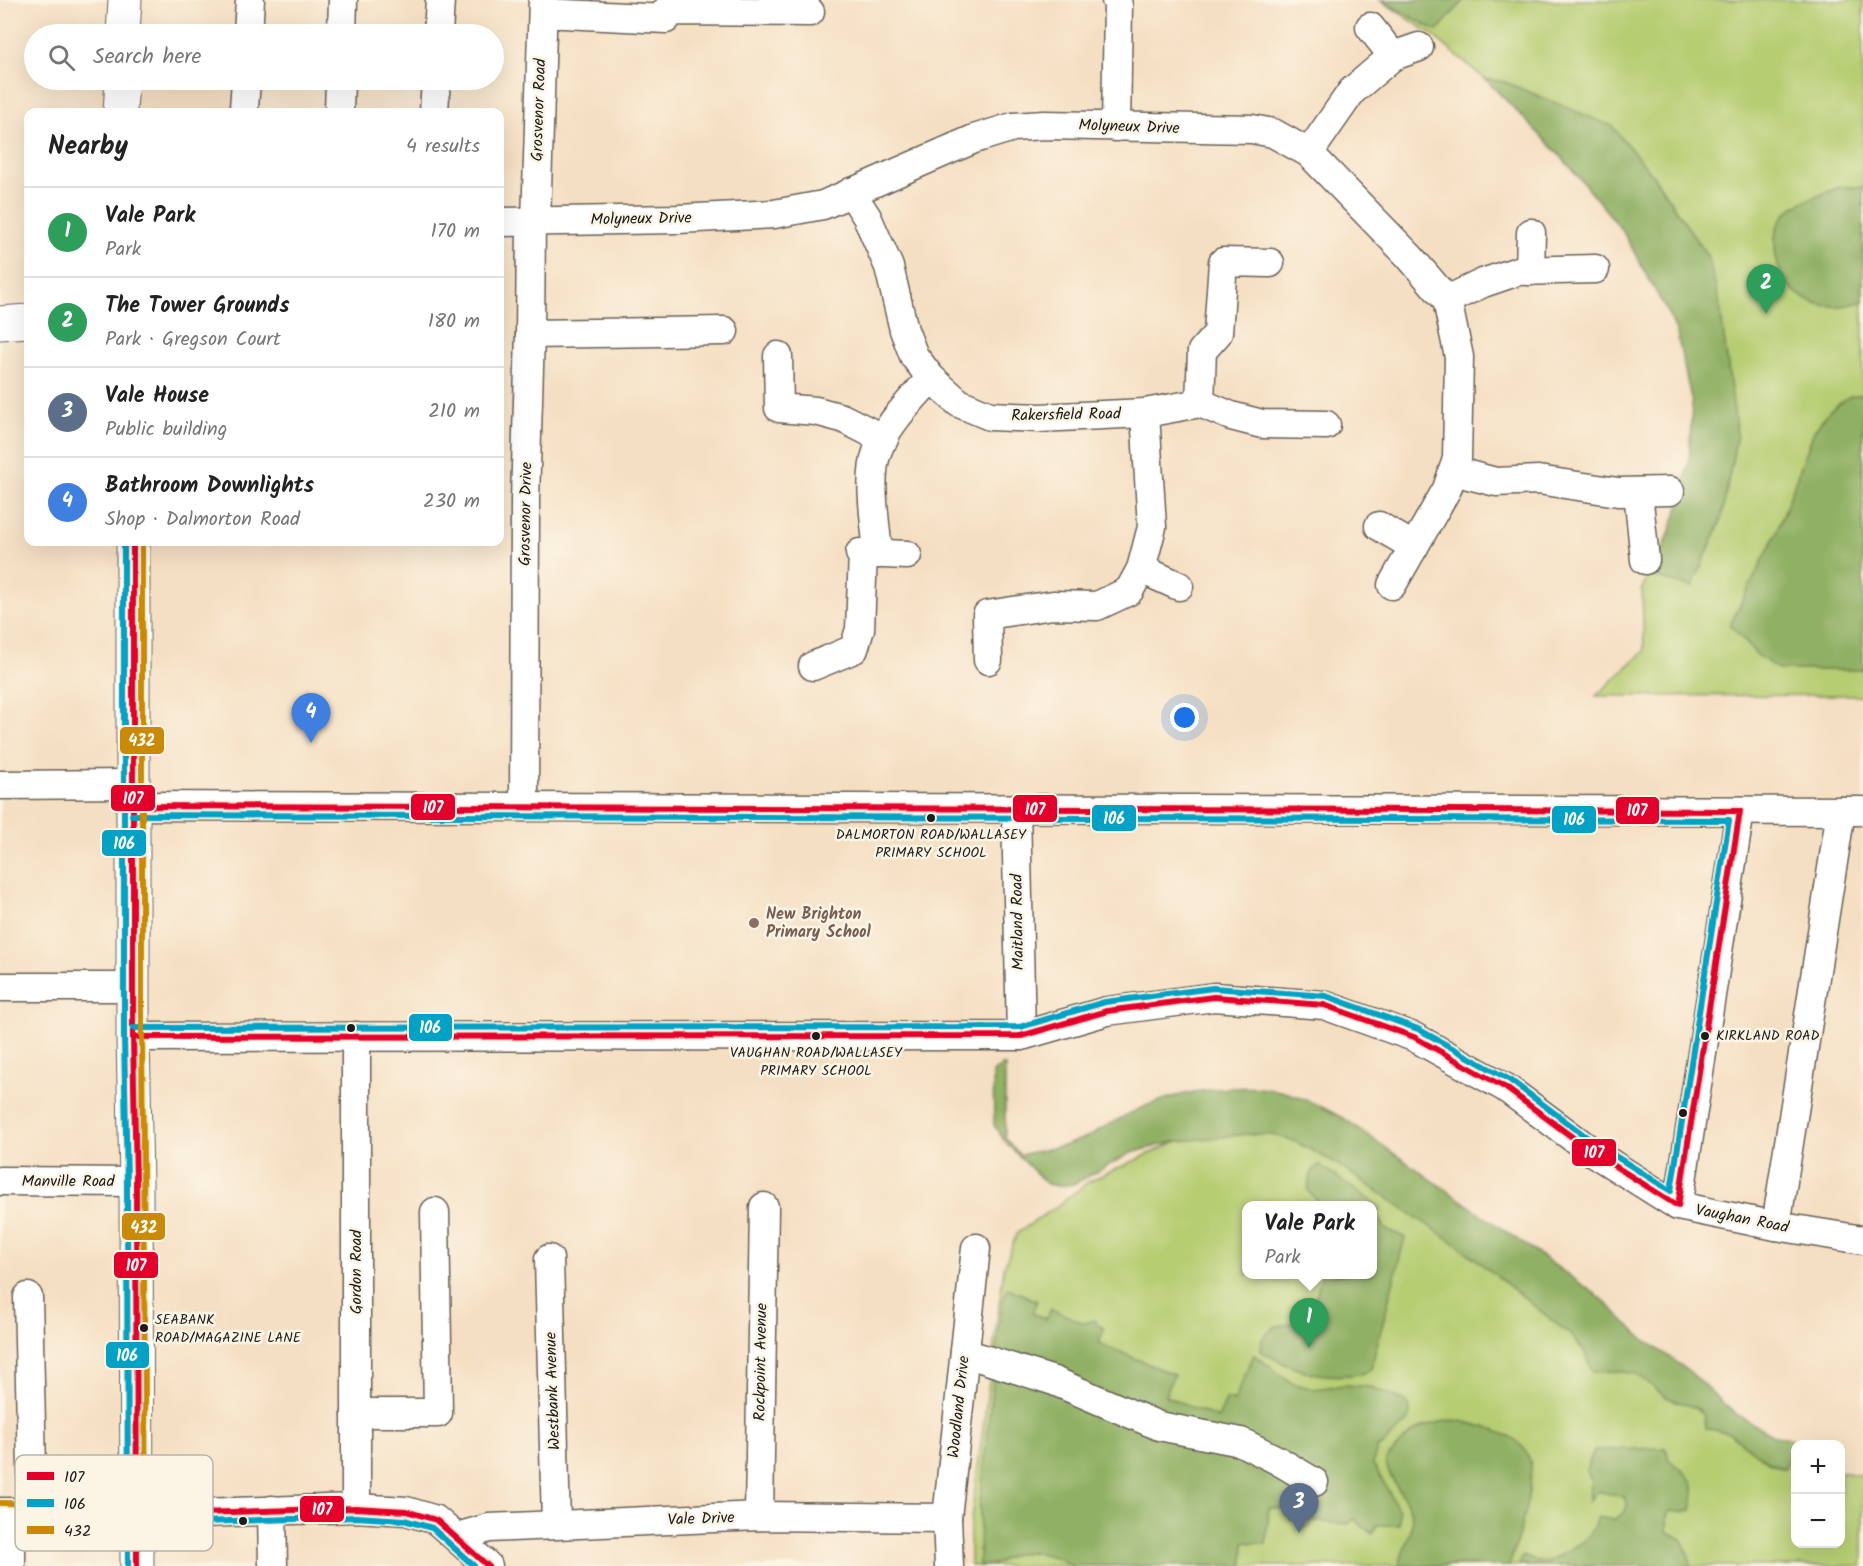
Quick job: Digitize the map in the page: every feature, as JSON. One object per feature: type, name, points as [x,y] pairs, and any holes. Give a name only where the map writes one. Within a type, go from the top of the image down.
[{"type":"main road","points":[[124,24],[125,0]]},
{"type":"main road","points":[[120,108],[121,90]]},
{"type":"main road","points":[[0,322],[24,321]]},
{"type":"main road","points":[[133,546],[133,1037],[137,1455]]},
{"type":"street","points":[[249,24],[250,0]]},
{"type":"street","points":[[342,24],[343,0]]},
{"type":"street","points":[[439,24],[440,0]]},
{"type":"street","points":[[1116,0],[1118,5],[1116,127]]},
{"type":"street","points":[[543,7],[666,19],[666,5],[810,12]]},
{"type":"street","name":"Grosvenor Road","points":[[533,221],[543,7]]},
{"type":"street","points":[[1309,153],[1352,91],[1406,52],[1370,27]]},
{"type":"street","points":[[244,108],[245,90]]},
{"type":"street","points":[[339,108],[340,90]]},
{"type":"street","points":[[434,108],[435,90]]},
{"type":"street","name":"Molyneux Drive","points":[[504,222],[678,219],[774,214],[823,205],[974,139],[1013,127],[1044,125],[1252,129],[1273,134],[1309,153],[1409,256],[1448,300]]},
{"type":"street","name":"Rakersfield Road","points":[[851,192],[867,217],[889,267],[904,330],[914,356],[931,378],[959,403],[990,416],[1039,418],[1145,413],[1200,404]]},
{"type":"street","name":"Grosvenor Drive","points":[[524,807],[525,499],[533,221]]},
{"type":"street","points":[[1530,271],[1531,233]]},
{"type":"street","points":[[1270,263],[1223,262],[1218,333],[1202,351],[1200,404],[1231,416],[1262,424],[1326,425]]},
{"type":"street","points":[[1392,585],[1447,489],[1457,459],[1459,357],[1448,300],[1483,283],[1518,271],[1594,269]]},
{"type":"street","points":[[530,334],[724,331]]},
{"type":"street","points":[[778,356],[778,408],[816,411],[842,418],[884,439]]},
{"type":"street","points":[[813,666],[855,650],[860,629],[861,554],[877,452],[894,419],[931,378]]},
{"type":"street","points":[[988,660],[987,615],[1053,605],[1097,606],[1135,580],[1152,527],[1145,413]]},
{"type":"street","points":[[1453,471],[1496,482],[1538,480],[1618,492],[1670,491]]},
{"type":"street","points":[[1638,492],[1644,560]]},
{"type":"street","points":[[1378,526],[1414,547]]},
{"type":"street","points":[[861,554],[907,555]]},
{"type":"street","points":[[1135,580],[1179,586]]},
{"type":"street","points":[[0,785],[132,795],[524,807],[1852,811],[1776,1226]]},
{"type":"street","name":"Maitland Road","points":[[1016,808],[1021,1036]]},
{"type":"street","points":[[1678,1206],[1740,811]]},
{"type":"street","points":[[0,987],[134,987]]},
{"type":"street","name":"Vaughan Road","points":[[133,1037],[1021,1036],[1107,1011],[1214,997],[1324,1005],[1414,1037],[1506,1088],[1591,1151],[1678,1206],[1776,1226],[1863,1240]]},
{"type":"street","name":"Gordon Road","points":[[356,1036],[356,1508]]},
{"type":"street","name":"Manville Road","points":[[0,1181],[136,1182]]},
{"type":"street","name":"Rockpoint Avenue","points":[[759,1516],[764,1207]]},
{"type":"street","points":[[356,1413],[438,1413],[435,1212]]},
{"type":"street","name":"Woodland Drive","points":[[949,1566],[947,1518],[976,1248]]},
{"type":"street","name":"Westbank Avenue","points":[[549,1258],[556,1524]]},
{"type":"street","points":[[18,1455],[28,1297]]},
{"type":"street","points":[[965,1353],[1054,1381],[1160,1426],[1241,1442],[1314,1482]]},
{"type":"street","points":[[11,1566],[15,1497]]},
{"type":"street","points":[[213,1512],[356,1508],[406,1511],[436,1520],[488,1566]]},
{"type":"street","points":[[273,1510],[273,1566]]},
{"type":"street","name":"Vale Drive","points":[[457,1537],[489,1528],[759,1516],[947,1518]]},
{"type":"green space","points":[[1380,0],[1863,0],[1863,695],[1596,696],[1644,651],[1642,589],[1686,503],[1705,392],[1633,237],[1511,101],[1430,33]]},
{"type":"green space","points":[[1381,0],[1464,0],[1437,31]]},
{"type":"green space","points":[[1485,79],[1505,82],[1612,126],[1654,177],[1708,257],[1719,300],[1737,434],[1721,521],[1692,587],[1653,577],[1680,504],[1689,461],[1692,403],[1672,321],[1622,230],[1563,158]]},
{"type":"green space","points":[[1839,187],[1863,187],[1863,301],[1846,306],[1829,306],[1807,300],[1790,287],[1779,268],[1775,238],[1781,220],[1792,209]]},
{"type":"green space","points":[[1863,394],[1863,670],[1779,670],[1756,654],[1730,625],[1776,534],[1814,431],[1830,410],[1850,396]]},
{"type":"green space","points":[[1005,1066],[1005,1138],[1020,1155],[1066,1145],[1097,1133],[1144,1107],[1165,1099],[1199,1091],[1235,1088],[1269,1089],[1292,1094],[1343,1118],[1600,1297],[1641,1337],[1689,1371],[1734,1413],[1775,1436],[1793,1439],[1785,1469],[1768,1462],[1729,1433],[1705,1428],[1704,1415],[1698,1409],[1666,1397],[1636,1374],[1618,1371],[1592,1372],[1584,1351],[1572,1336],[1459,1246],[1332,1161],[1294,1141],[1275,1135],[1249,1134],[1172,1142],[1131,1153],[1074,1184],[1058,1186],[1047,1184],[1006,1143],[994,1125],[993,1072]]},
{"type":"green space","points":[[1257,1119],[1352,1150],[1736,1435],[1791,1456],[1791,1548],[1845,1548],[1845,1473],[1863,1476],[1863,1566],[970,1566],[970,1527],[1004,1267],[1017,1233],[1055,1208],[1088,1182],[1186,1137]]},
{"type":"green space","points":[[1320,1165],[1371,1201],[1317,1201],[1308,1191],[1309,1180],[1316,1167]]},
{"type":"green space","points":[[1377,1205],[1381,1208],[1379,1216],[1385,1229],[1405,1237],[1371,1369],[1361,1374],[1325,1375],[1303,1371],[1282,1363],[1261,1351],[1262,1339],[1274,1327],[1309,1320],[1321,1279],[1377,1279]]},
{"type":"green space","points":[[1008,1288],[1037,1301],[1032,1313],[1046,1319],[1051,1309],[1084,1323],[1094,1320],[1104,1329],[1099,1343],[1174,1375],[1165,1396],[1218,1418],[1227,1398],[1234,1401],[1254,1355],[1292,1383],[1314,1389],[1344,1385],[1371,1387],[1404,1400],[1410,1409],[1409,1420],[1381,1447],[1378,1447],[1372,1464],[1399,1511],[1399,1525],[1377,1525],[1372,1534],[1354,1519],[1349,1524],[1311,1521],[1310,1527],[1299,1528],[1299,1520],[1290,1520],[1291,1509],[1269,1508],[1266,1544],[1244,1542],[1243,1566],[1074,1566],[1053,1557],[1023,1552],[995,1564],[979,1566],[980,1502],[1002,1300]]},
{"type":"green space","points":[[1454,1420],[1485,1427],[1508,1436],[1524,1449],[1529,1458],[1531,1468],[1528,1496],[1509,1566],[1400,1566],[1411,1532],[1411,1512],[1390,1476],[1386,1460],[1414,1431],[1431,1424]]},
{"type":"green space","points":[[1666,1448],[1669,1460],[1687,1475],[1693,1487],[1691,1510],[1670,1511],[1667,1518],[1667,1531],[1682,1539],[1692,1566],[1519,1566],[1523,1556],[1538,1562],[1552,1560],[1587,1539],[1598,1517],[1613,1520],[1625,1512],[1627,1505],[1624,1497],[1597,1491],[1589,1501],[1591,1481],[1586,1470],[1594,1450]]},
{"type":"transit line","name":"106","points":[[124,546],[124,1037],[128,1455]]},
{"type":"transit line","name":"107","points":[[133,546],[133,1037],[137,1455]]},
{"type":"transit line","name":"432","points":[[142,546],[142,1037],[145,1455]]},
{"type":"transit line","name":"107","points":[[132,806],[1740,811],[1678,1206],[1591,1151],[1506,1088],[1414,1037],[1324,1005],[1214,997],[1107,1011],[1021,1036],[133,1037]]},
{"type":"transit line","name":"106","points":[[132,815],[1729,820],[1671,1191],[1596,1144],[1510,1080],[1418,1029],[1326,996],[1213,988],[1105,1002],[1020,1027],[133,1028]]},
{"type":"transit line","name":"432","points":[[0,1503],[15,1503]]},
{"type":"transit line","name":"107","points":[[213,1513],[356,1508],[406,1511],[436,1520],[488,1566]]},
{"type":"transit line","name":"106","points":[[213,1522],[356,1517],[404,1520],[432,1528],[474,1566]]},
{"type":"transit line","name":"106","points":[[128,1551],[128,1566]]},
{"type":"transit line","name":"107","points":[[137,1551],[137,1566]]},
{"type":"place","name":"The Tower Grounds","points":[[1766,314]]},
{"type":"place","name":"Bathroom Downlights","points":[[311,743]]},
{"type":"place","name":"DALMORTON ROAD/WALLASEY PRIMARY SCHOOL","points":[[931,818]]},
{"type":"place","name":"New Brighton Primary School","points":[[754,923]]},
{"type":"place","name":"VAUGHAN ROAD/WALLASEY PRIMARY SCHOOL","points":[[816,1036]]},
{"type":"place","name":"KIRKLAND ROAD","points":[[1705,1036]]},
{"type":"place","name":"SEABANK ROAD/MAGAZINE LANE","points":[[144,1328]]},
{"type":"place","name":"Vale Park","points":[[1309,1348]]},
{"type":"place","name":"Vale House","points":[[1299,1533]]}]
